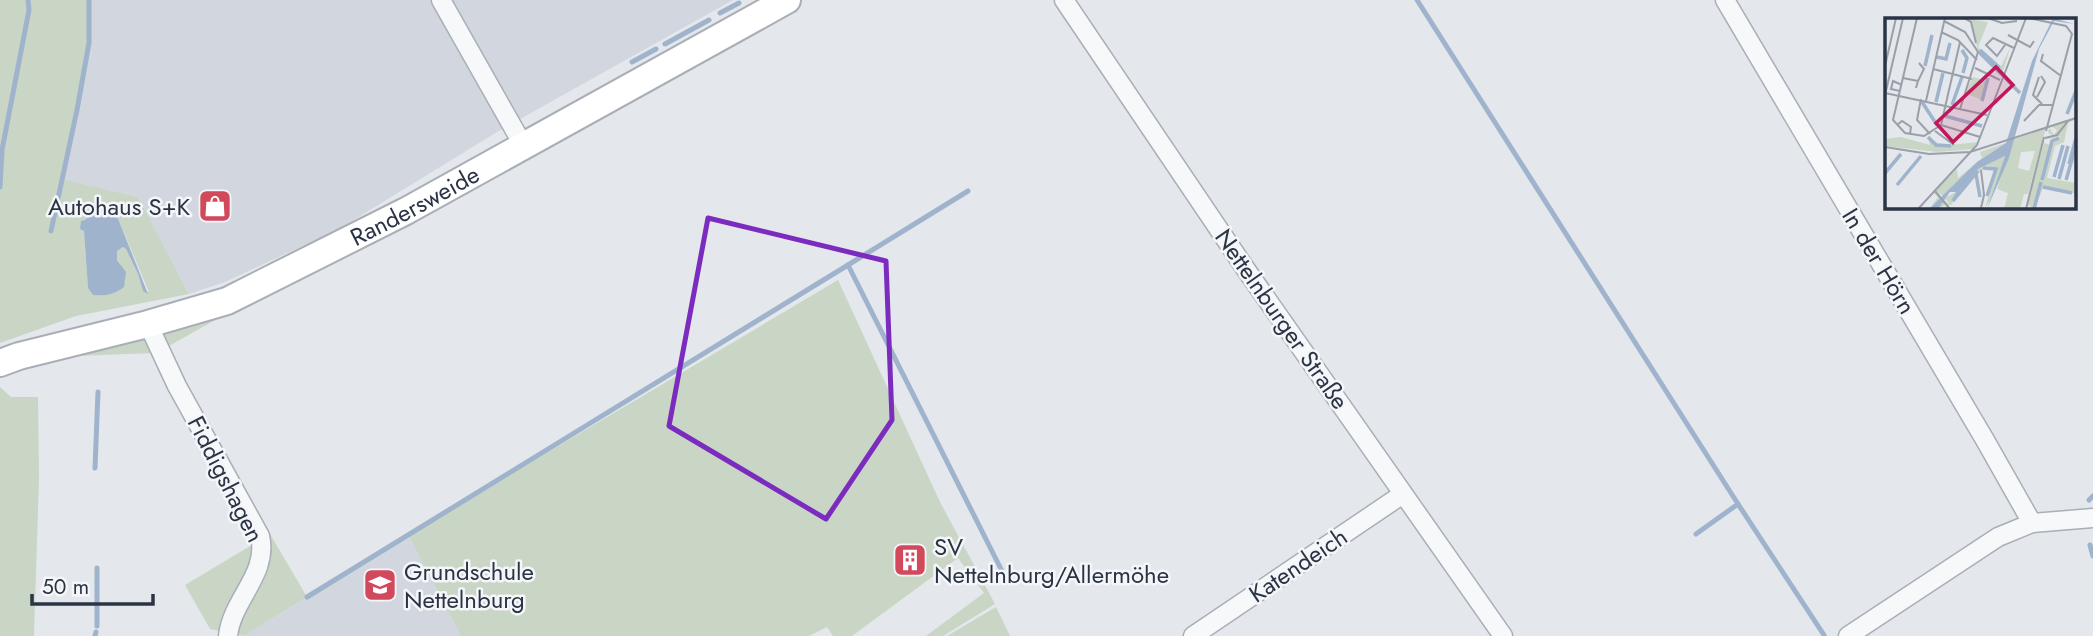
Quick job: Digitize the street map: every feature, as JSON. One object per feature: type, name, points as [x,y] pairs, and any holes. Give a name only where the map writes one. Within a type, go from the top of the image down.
[{"type":"street","points":[[441,0],[523,145]]},
{"type":"street","name":"Randersweide","points":[[9,360],[227,301],[406,211],[787,0]]},
{"type":"street","name":"Nettelnburger Straße","points":[[1064,0],[1247,271],[1503,636]]},
{"type":"street","name":"In der Hörn","points":[[1725,0],[2032,523]]},
{"type":"street","name":"Fiddigshagen","points":[[148,324],[172,376],[260,536],[262,547],[258,569],[235,610],[228,636]]},
{"type":"street","name":"Katendeich","points":[[1192,636],[1403,494]]},
{"type":"street","points":[[1848,636],[1998,537],[2032,523],[2093,518]]},
{"type":"highlighted area","points":[[708,218],[886,261],[892,420],[826,519],[669,426]]},
{"type":"shaded area","points":[[89,0],[733,0],[497,132],[339,229],[225,282],[189,294],[138,197],[62,179],[89,43]]},
{"type":"shaded area","name":"Grundschule Nettelnburg","points":[[408,535],[461,636],[244,636]]},
{"type":"green space","points":[[0,0],[89,0],[89,43],[62,179],[138,197],[189,294],[76,316],[0,343]],"holes":[[[98,207],[110,209],[117,216],[149,292],[143,291],[138,274],[123,247],[117,251],[117,260],[121,264],[93,295],[88,288],[85,220]]]},
{"type":"green space","points":[[838,280],[940,502],[995,604],[943,636],[926,636],[984,593],[958,558],[852,636],[833,636],[827,627],[809,636],[461,636],[408,535]]},
{"type":"green space","points":[[218,316],[217,319],[167,347],[165,332]]},
{"type":"green space","points":[[132,338],[143,339],[153,353],[75,356],[127,344]]},
{"type":"green space","points":[[0,387],[11,397],[38,397],[39,477],[34,636],[0,636]]},
{"type":"green space","points":[[270,534],[307,597],[244,636],[210,629],[185,585]]},
{"type":"green space","points":[[996,607],[1010,636],[947,636]]},
{"type":"water","points":[[98,207],[110,208],[117,216],[148,294],[143,291],[138,274],[123,247],[117,251],[117,260],[126,272],[124,287],[102,295],[93,295],[88,288],[84,231],[80,229],[81,221]]},
{"type":"waterway","points":[[0,187],[2,150],[29,10],[28,0]]},
{"type":"waterway","points":[[51,231],[89,43],[89,0]]},
{"type":"waterway","points":[[1417,0],[1824,635]]},
{"type":"waterway","points":[[720,13],[739,3]]},
{"type":"waterway","points":[[665,44],[709,20]]},
{"type":"waterway","points":[[632,62],[656,49]]},
{"type":"waterway","points":[[968,191],[848,265],[1008,583]]},
{"type":"waterway","points":[[307,597],[848,265]]},
{"type":"waterway","points":[[95,468],[98,392]]},
{"type":"waterway","points":[[2089,500],[2093,496]]},
{"type":"waterway","points":[[1696,534],[1738,504]]},
{"type":"waterway","points":[[2090,545],[2093,556]]},
{"type":"waterway","points":[[97,568],[97,626]]},
{"type":"waterway","points":[[95,636],[96,632]]},
{"type":"place","name":"Autohaus S+K","points":[[215,206]]},
{"type":"place","name":"SV Nettelnburg/Allermöhe","points":[[910,560]]},
{"type":"place","name":"Grundschule Nettelnburg","points":[[380,585]]}]
